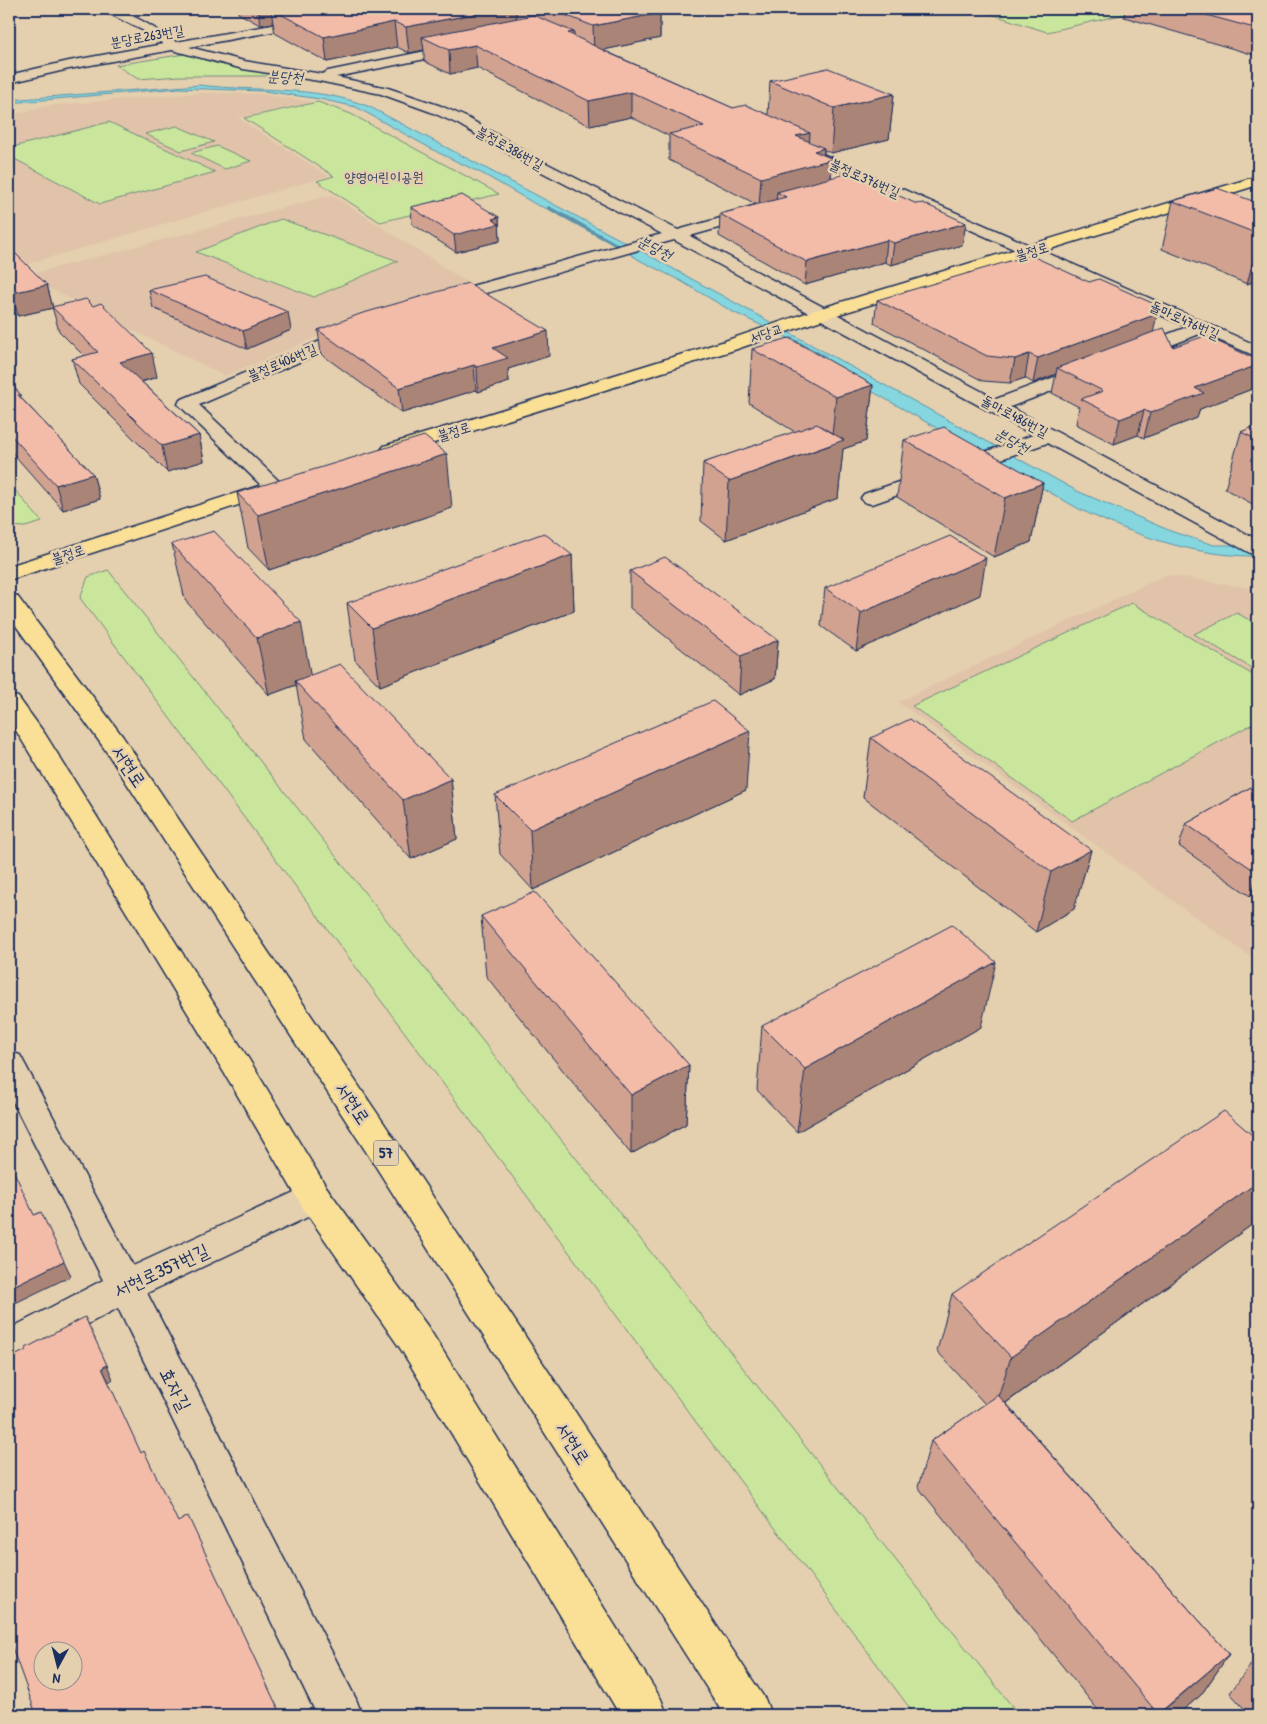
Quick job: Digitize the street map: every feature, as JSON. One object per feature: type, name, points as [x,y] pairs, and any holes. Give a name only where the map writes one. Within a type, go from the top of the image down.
[{"type":"main road","name":"불정로","points":[[813,317],[1258,180]]},
{"type":"main road","name":"서당교","points":[[728,346],[813,317]]},
{"type":"main road","name":"불정로","points":[[369,457],[728,346]]},
{"type":"main road","name":"불정로","points":[[9,573],[293,481]]},
{"type":"main road","name":"서현로","points":[[9,601],[130,767],[388,1157],[749,1715]]},
{"type":"main road","points":[[9,702],[32,734],[242,1075],[315,1198],[415,1338],[645,1715]]},
{"type":"street","points":[[108,9],[150,30],[175,46]]},
{"type":"street","name":"분당로263번길","points":[[9,79],[70,65],[380,9]]},
{"type":"street","points":[[319,77],[472,45]]},
{"type":"street","name":"불정로386번길","points":[[175,46],[235,63],[319,77],[384,91],[445,113],[463,121],[813,317]]},
{"type":"street","name":"불정로376번길","points":[[784,141],[1030,251]]},
{"type":"street","points":[[854,187],[873,181]]},
{"type":"street","points":[[424,306],[768,210]]},
{"type":"street","name":"돌마로476번길","points":[[1030,251],[1258,352]]},
{"type":"street","name":"돌마로486번길","points":[[813,317],[995,406],[1258,548]]},
{"type":"street","name":"불정로406번길","points":[[274,486],[187,404],[369,326]]},
{"type":"street","points":[[1122,358],[1203,327]]},
{"type":"street","points":[[995,406],[1104,365]]},
{"type":"street","points":[[871,498],[958,469],[1048,435]]},
{"type":"street","name":"효자길","points":[[9,1064],[125,1286],[340,1715]]},
{"type":"street","name":"서현로357번길","points":[[9,1347],[125,1286],[315,1198]]},
{"type":"shaded area","points":[[200,93],[259,94],[313,102],[238,118],[328,176],[13,268],[9,266],[9,116],[46,106]]},
{"type":"shaded area","points":[[332,195],[468,283],[340,327],[225,376],[25,276]]},
{"type":"shaded area","points":[[1166,575],[1258,589],[1258,952],[1251,957],[898,702]]},
{"type":"green space","points":[[975,9],[1147,9],[1047,32]]},
{"type":"green space","points":[[185,54],[215,63],[278,76],[180,76],[138,79],[116,65]]},
{"type":"green space","name":"양영어린이공원","points":[[318,102],[351,114],[499,194],[380,222],[317,181],[334,176],[244,118]]},
{"type":"green space","points":[[109,122],[215,172],[100,204],[9,156],[9,148]]},
{"type":"green space","points":[[177,126],[214,142],[181,151],[145,134]]},
{"type":"green space","points":[[217,146],[251,161],[225,169],[191,153]]},
{"type":"green space","points":[[281,219],[398,261],[314,297],[196,252]]},
{"type":"green space","points":[[9,483],[42,522],[25,527],[9,526]]},
{"type":"green space","points":[[108,570],[1019,1715],[915,1715],[80,598],[88,577]]},
{"type":"green space","points":[[1132,603],[1258,678],[1258,721],[1072,821],[912,706]]},
{"type":"green space","points":[[1237,613],[1258,625],[1258,672],[1194,634]]},
{"type":"water","points":[[199,85],[307,92],[349,100],[370,107],[621,240],[1077,491],[1173,532],[1214,545],[1258,545],[1258,556],[1212,553],[1166,543],[1143,536],[1079,509],[824,364],[811,349],[733,312],[679,280],[641,261],[570,217],[537,205],[485,175],[439,153],[356,107],[320,99],[264,91],[179,88],[9,103],[9,100]]},
{"type":"building","points":[[271,9],[501,9],[406,27],[394,22],[324,37]]},
{"type":"building","points":[[550,9],[649,9],[660,13],[593,26]]},
{"type":"building","points":[[1184,9],[1241,9],[1258,14],[1258,29]]},
{"type":"building","points":[[533,15],[574,32],[568,33],[611,54],[733,108],[746,105],[810,133],[796,136],[824,148],[814,151],[833,159],[761,178],[669,134],[704,126],[631,92],[589,101],[475,45],[449,50],[422,37]]},
{"type":"building","points":[[828,68],[894,94],[834,108],[770,81]]},
{"type":"building","points":[[849,173],[917,204],[923,203],[966,223],[894,243],[887,240],[807,262],[720,214],[786,197],[777,192]]},
{"type":"building","points":[[1217,188],[1258,203],[1258,234],[1173,201]]},
{"type":"building","points":[[462,195],[499,217],[492,219],[499,224],[454,235],[411,207]]},
{"type":"building","points":[[9,247],[47,285],[12,293],[9,290]]},
{"type":"building","points":[[1030,255],[1089,282],[1099,279],[1152,303],[1157,314],[1038,358],[1029,354],[1015,359],[987,356],[877,300]]},
{"type":"building","points":[[205,277],[288,312],[243,331],[149,290]]},
{"type":"building","points":[[468,283],[548,331],[493,348],[508,358],[477,367],[474,365],[399,388],[318,330],[360,314]]},
{"type":"building","points":[[86,299],[93,306],[101,303],[152,353],[120,362],[199,435],[162,446],[72,359],[98,352],[52,307]]},
{"type":"building","points":[[1164,328],[1173,347],[1205,336],[1258,360],[1258,365],[1195,388],[1204,393],[1150,413],[1144,410],[1120,419],[1081,399],[1103,391],[1057,368]]},
{"type":"building","points":[[789,338],[873,385],[836,397],[752,349]]},
{"type":"building","points":[[9,382],[20,394],[18,395],[93,474],[56,485],[9,433]]},
{"type":"building","points":[[817,424],[844,440],[729,481],[703,463]]},
{"type":"building","points":[[1258,425],[1258,440],[1241,432]]},
{"type":"building","points":[[944,427],[1043,483],[1005,498],[904,440]]},
{"type":"building","points":[[424,436],[447,454],[258,515],[237,493]]},
{"type":"building","points":[[214,531],[301,622],[257,638],[172,544]]},
{"type":"building","points":[[544,533],[572,555],[372,628],[347,603]]},
{"type":"building","points":[[950,536],[986,558],[861,613],[825,588]]},
{"type":"building","points":[[665,557],[778,640],[741,656],[630,571]]},
{"type":"building","points":[[340,664],[451,779],[403,800],[295,681]]},
{"type":"building","points":[[713,701],[750,731],[530,830],[495,795]]},
{"type":"building","points":[[910,719],[1091,850],[1051,872],[871,738]]},
{"type":"building","points":[[1258,783],[1258,873],[1186,824]]},
{"type":"building","points":[[535,892],[689,1065],[631,1095],[481,916]]},
{"type":"building","points":[[952,925],[996,962],[805,1069],[762,1026]]},
{"type":"building","points":[[1224,1111],[1258,1140],[1258,1182],[1011,1357],[952,1294]]},
{"type":"building","points":[[9,1161],[34,1215],[41,1212],[64,1261],[9,1288]]},
{"type":"building","points":[[85,1317],[107,1365],[102,1368],[141,1453],[144,1451],[178,1522],[188,1516],[281,1715],[34,1715],[36,1714],[9,1639],[9,1359],[26,1350],[26,1348]]},
{"type":"building","points":[[998,1395],[1229,1654],[1158,1714],[931,1441]]},
{"type":"waterway","name":"분당천","points":[[549,208],[626,250]]},
{"type":"waterway","name":"분당천","points":[[791,339],[824,357]]}]
